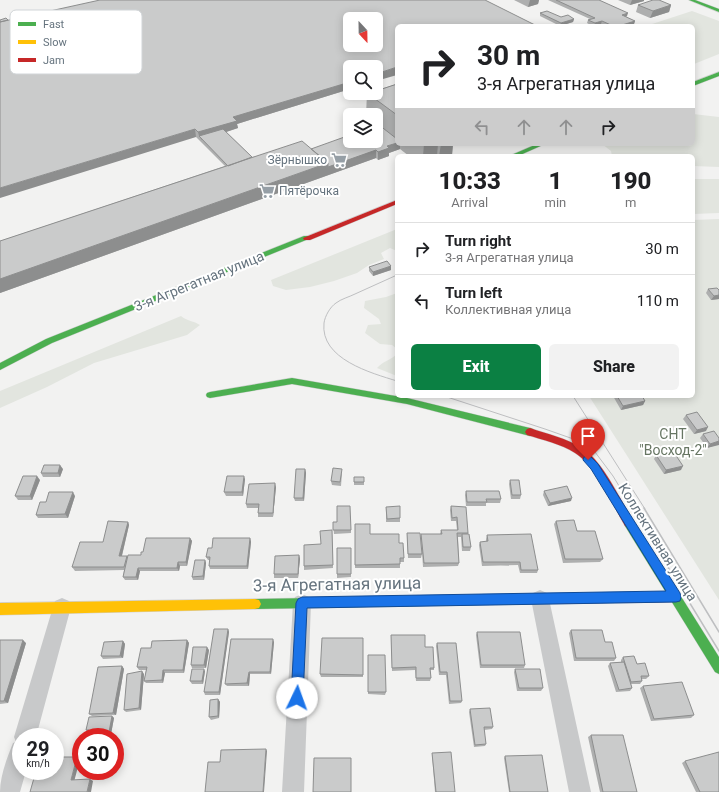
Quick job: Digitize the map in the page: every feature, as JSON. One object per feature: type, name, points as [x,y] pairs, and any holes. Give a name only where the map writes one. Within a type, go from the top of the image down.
[{"type":"street","points":[[691,0],[719,11]]},
{"type":"street","points":[[695,83],[719,74]]},
{"type":"street","points":[[517,154],[537,146]]},
{"type":"street","name":"3-я Агрегатная улица","points":[[0,360],[49,342],[395,203]]},
{"type":"street","points":[[0,367],[49,342]]},
{"type":"street","name":"Коллективная улица","points":[[210,395],[292,380],[408,401],[521,429],[560,442],[581,452],[594,466],[719,668]]},
{"type":"street","name":"3-я Агрегатная улица","points":[[0,609],[676,597]]},
{"type":"street","points":[[540,599],[580,792]]},
{"type":"street","points":[[293,792],[302,603]]},
{"type":"street","points":[[28,728],[62,607]]},
{"type":"street","points":[[9,792],[13,780]]},
{"type":"green space","points":[[692,11],[719,21],[719,54],[695,64],[695,24],[652,24]]},
{"type":"green space","points":[[695,114],[719,117],[719,167],[695,166],[695,154],[612,154],[611,151],[605,146],[695,146]]},
{"type":"green space","points":[[695,179],[719,179],[719,213],[695,214]]},
{"type":"green space","name":"СНТ \"Восход-2\"","points":[[719,219],[719,600],[590,398],[695,398],[695,220]]},
{"type":"green space","points":[[395,230],[395,250],[390,248],[381,253],[384,259],[369,265],[357,273],[310,287],[286,290],[273,286],[271,280]]},
{"type":"green space","points":[[395,294],[395,347],[392,345],[380,344],[365,333],[368,325],[381,324],[379,319],[364,308],[365,301]]},
{"type":"green space","points":[[181,316],[200,325],[187,335],[94,363],[47,387],[0,408],[0,391]]},
{"type":"green space","points":[[395,356],[395,375],[377,368],[382,364]]},
{"type":"building","points":[[100,0],[485,0],[533,24],[395,24],[395,68],[383,72],[383,60],[343,60],[343,84],[233,117],[237,121],[198,132],[195,129],[0,188],[0,22],[10,20],[10,74],[142,74],[142,10],[55,10]]},
{"type":"building","points":[[556,0],[599,0],[628,13],[622,15],[635,21],[625,24],[609,24],[602,21],[595,23],[588,20],[595,18]]},
{"type":"building","points":[[653,0],[659,0],[671,5],[653,11],[638,5]]},
{"type":"building","points":[[547,11],[561,17],[568,15],[574,19],[561,23],[540,13]]},
{"type":"building","points":[[6,18],[8,20],[0,22],[0,20]]},
{"type":"building","points":[[395,85],[395,114],[377,100],[383,100],[383,89]]},
{"type":"building","points":[[383,128],[395,137],[395,144],[387,146],[389,148],[378,152],[376,150],[328,167],[328,163],[311,149],[343,138],[343,148],[383,148]]},
{"type":"building","points":[[223,129],[252,157],[228,166],[199,136]]},
{"type":"building","points":[[302,141],[328,163],[0,279],[0,241]]},
{"type":"building","points":[[387,261],[391,266],[373,272],[369,267]]},
{"type":"building","points":[[717,288],[719,290],[719,295],[714,296],[708,289]]},
{"type":"building","points":[[618,398],[643,398],[645,401],[623,406]]},
{"type":"building","points":[[697,412],[708,427],[697,430],[686,415]]},
{"type":"building","points":[[714,431],[719,438],[719,441],[710,444],[703,434]]},
{"type":"building","points":[[673,451],[683,466],[666,470],[656,455]]},
{"type":"building","points":[[44,465],[60,465],[58,473],[41,473]]},
{"type":"building","points":[[333,468],[342,469],[340,482],[331,481]]},
{"type":"building","points":[[296,469],[305,469],[303,498],[294,498]]},
{"type":"building","points":[[23,476],[37,476],[30,496],[15,496]]},
{"type":"building","points":[[227,476],[244,476],[242,492],[224,492]]},
{"type":"building","points":[[354,477],[364,477],[364,482],[354,482]]},
{"type":"building","points":[[510,480],[519,480],[521,495],[512,495]]},
{"type":"building","points":[[275,483],[273,513],[258,513],[259,504],[246,504],[249,484]]},
{"type":"building","points":[[567,486],[572,498],[550,503],[544,491]]},
{"type":"building","points":[[466,491],[499,491],[501,499],[486,499],[487,502],[467,502]]},
{"type":"building","points":[[49,492],[73,492],[65,514],[36,515],[40,502],[46,502]]},
{"type":"building","points":[[337,506],[350,506],[351,530],[333,530],[333,522],[337,522]]},
{"type":"building","points":[[400,506],[400,518],[387,519],[386,507]]},
{"type":"building","points":[[451,506],[466,507],[468,533],[457,533],[459,563],[424,563],[421,534],[442,534],[441,530],[458,530],[457,517],[452,518]]},
{"type":"building","points":[[574,520],[577,531],[595,531],[603,559],[565,559],[556,521]]},
{"type":"building","points":[[108,521],[128,522],[119,556],[127,556],[124,567],[72,567],[80,542],[103,542]]},
{"type":"building","points":[[355,524],[370,524],[370,534],[399,534],[399,543],[403,543],[404,558],[400,558],[400,564],[355,565]]},
{"type":"building","points":[[332,530],[333,565],[304,566],[304,545],[321,544],[320,531]]},
{"type":"building","points":[[407,533],[420,533],[422,554],[408,554]]},
{"type":"building","points":[[462,534],[469,534],[471,547],[463,547]]},
{"type":"building","points":[[531,534],[538,570],[521,570],[520,562],[483,562],[480,542],[488,541],[487,535]]},
{"type":"building","points":[[146,538],[190,538],[186,562],[178,562],[177,568],[138,568],[136,577],[123,577],[128,555],[141,555]]},
{"type":"building","points":[[213,538],[250,538],[247,566],[209,566],[210,557],[206,557],[208,548],[212,548]]},
{"type":"building","points":[[337,548],[351,548],[351,574],[337,574]]},
{"type":"building","points":[[299,555],[298,574],[274,574],[275,556]]},
{"type":"building","points":[[195,560],[205,560],[203,576],[192,577]]},
{"type":"building","points":[[214,629],[228,629],[219,692],[204,692]]},
{"type":"building","points":[[571,630],[602,630],[605,642],[612,642],[616,658],[576,658]]},
{"type":"building","points":[[477,632],[520,632],[525,665],[481,665]]},
{"type":"building","points":[[391,635],[425,635],[425,647],[433,647],[434,668],[430,668],[431,678],[416,678],[416,667],[392,668]]},
{"type":"building","points":[[322,638],[363,638],[363,675],[320,674]]},
{"type":"building","points":[[231,639],[273,639],[270,672],[249,672],[247,683],[225,684]]},
{"type":"building","points":[[0,640],[23,640],[4,701],[0,701]]},
{"type":"building","points":[[187,640],[183,670],[163,670],[162,680],[144,681],[147,667],[137,667],[141,648],[151,648],[152,641]]},
{"type":"building","points":[[123,641],[120,656],[101,656],[104,642]]},
{"type":"building","points":[[437,643],[456,643],[462,701],[450,701],[447,672],[440,672]]},
{"type":"building","points":[[193,647],[207,647],[204,665],[191,665]]},
{"type":"building","points":[[368,655],[385,655],[386,692],[368,692]]},
{"type":"building","points":[[634,656],[637,664],[645,663],[649,676],[641,676],[642,681],[631,682],[623,657]]},
{"type":"building","points":[[624,662],[632,688],[619,690],[610,663]]},
{"type":"building","points":[[122,666],[113,713],[89,714],[98,667]]},
{"type":"building","points":[[192,669],[204,669],[202,681],[190,681]]},
{"type":"building","points":[[515,669],[540,669],[543,688],[519,688]]},
{"type":"building","points":[[142,671],[139,708],[124,710],[127,674]]},
{"type":"building","points":[[682,682],[694,715],[654,719],[643,686]]},
{"type":"building","points":[[218,699],[218,716],[209,717],[210,700]]},
{"type":"building","points":[[490,708],[493,727],[484,727],[486,744],[475,745],[470,709]]},
{"type":"building","points":[[112,716],[110,728],[86,728],[89,717]]},
{"type":"building","points":[[591,735],[623,735],[637,792],[603,792]]},
{"type":"building","points":[[266,749],[263,792],[205,792],[208,762],[220,762],[221,750]]},
{"type":"building","points":[[451,752],[455,792],[436,792],[432,753]]},
{"type":"building","points":[[719,752],[719,792],[700,792],[685,761]]},
{"type":"building","points":[[542,755],[548,792],[510,792],[505,756]]},
{"type":"building","points":[[64,757],[72,757],[71,780],[90,780],[87,792],[30,792],[33,780],[64,780]]},
{"type":"building","points":[[314,758],[351,758],[351,792],[313,792]]},
{"type":"tram line","points":[[395,276],[338,302],[330,309],[325,317],[324,323],[325,336],[330,346],[338,355],[361,369],[395,380]]},
{"type":"tram line","points":[[450,398],[545,429],[579,441],[592,448],[613,476],[633,509]]},
{"type":"tram line","points":[[574,398],[645,509]]},
{"type":"tram line","points":[[632,508],[719,651]]},
{"type":"tram line","points":[[644,508],[719,632]]},
{"type":"traffic: fast","points":[[691,0],[719,11]]},
{"type":"traffic: fast","points":[[695,83],[719,74]]},
{"type":"traffic: fast","points":[[517,154],[537,146]]},
{"type":"traffic: fast","points":[[0,367],[49,341],[307,238]]},
{"type":"traffic: fast","points":[[210,395],[292,381],[407,401],[530,432]]},
{"type":"traffic: fast","points":[[629,523],[719,668]]},
{"type":"traffic: fast","points":[[255,604],[542,599]]},
{"type":"traffic: slow","points":[[0,609],[255,604]]},
{"type":"traffic: jam","points":[[307,238],[395,203]]},
{"type":"traffic: jam","points":[[530,432],[564,444],[582,453],[595,468],[629,523]]},
{"type":"traffic: jam","points":[[542,599],[675,597]]},
{"type":"place","name":"Зёрнышко","points":[[339,160]]},
{"type":"place","name":"Пятёрочка","points":[[267,191]]},
{"type":"route","points":[[297,698],[302,603],[676,597],[594,466],[588,460]]}]
